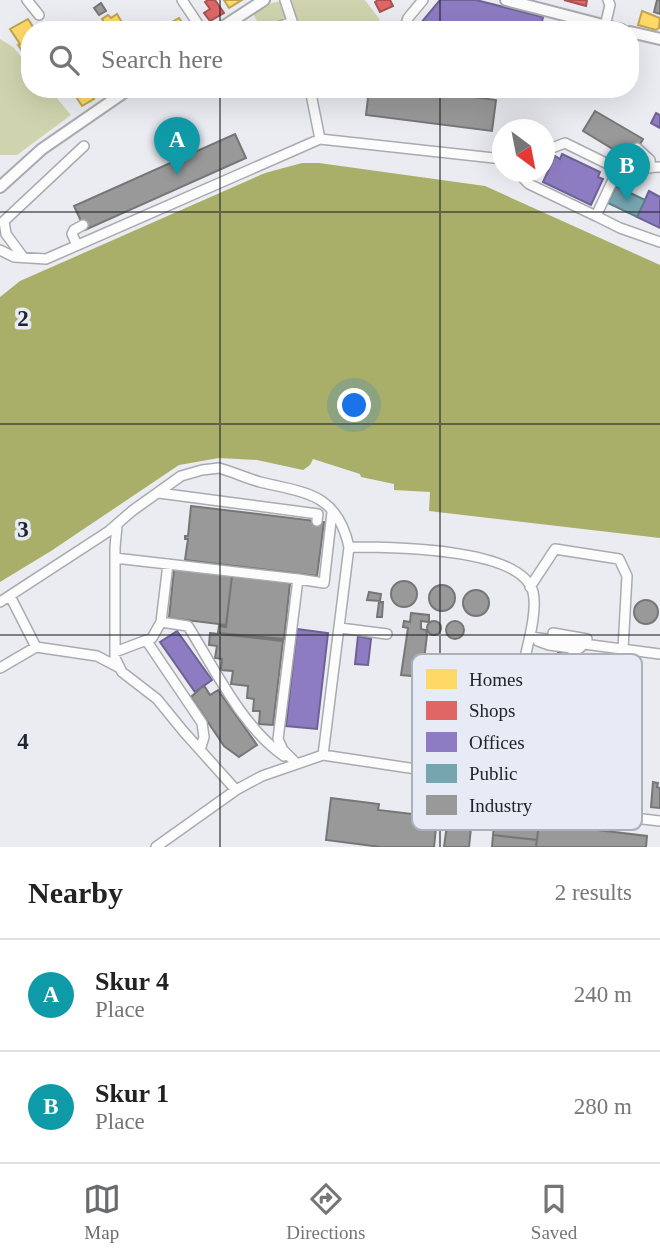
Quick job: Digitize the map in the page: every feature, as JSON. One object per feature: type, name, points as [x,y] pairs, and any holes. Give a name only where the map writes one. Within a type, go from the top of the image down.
[{"type":"main road","points":[[232,21],[264,0]]},
{"type":"main road","points":[[506,0],[586,21]]},
{"type":"main road","points":[[639,34],[660,40]]},
{"type":"main road","points":[[2,180],[116,98]]},
{"type":"street","points":[[27,0],[39,15]]},
{"type":"street","points":[[182,0],[196,21]]},
{"type":"street","points":[[285,0],[292,21]]},
{"type":"street","points":[[407,21],[423,0]]},
{"type":"street","points":[[606,21],[610,5],[608,0]]},
{"type":"street","points":[[312,98],[320,139]]},
{"type":"street","points":[[0,250],[15,257],[46,259],[320,139],[492,158]]},
{"type":"street","points":[[555,147],[565,143],[618,169],[656,168]]},
{"type":"street","points":[[23,257],[6,234],[4,221],[85,146]]},
{"type":"street","points":[[637,148],[656,168]]},
{"type":"street","points":[[596,216],[618,169]]},
{"type":"street","points":[[527,182],[596,216],[660,242]]},
{"type":"street","points":[[77,245],[72,234],[83,225]]},
{"type":"street","points":[[0,601],[117,526],[132,511],[181,476],[219,468],[318,497],[347,535],[349,548],[323,755]]},
{"type":"street","points":[[159,493],[318,514],[317,521]]},
{"type":"street","points":[[115,558],[324,583],[332,512]]},
{"type":"street","points":[[117,526],[115,652],[118,667]]},
{"type":"street","points":[[349,548],[395,547],[489,560],[514,570],[530,587],[534,596],[531,637],[527,654]]},
{"type":"street","points":[[530,587],[555,549],[619,559],[627,576],[628,593],[623,649]]},
{"type":"street","points":[[115,652],[152,638],[161,622],[167,564]]},
{"type":"street","points":[[297,764],[283,750],[278,739],[298,579]]},
{"type":"street","points":[[10,596],[36,647]]},
{"type":"street","points":[[161,622],[188,626],[252,728],[270,747],[297,764]]},
{"type":"street","points":[[340,628],[387,634]]},
{"type":"street","points":[[531,637],[550,633],[584,638],[602,646]]},
{"type":"street","points":[[531,637],[549,645],[602,646],[660,654]]},
{"type":"street","points":[[146,640],[202,723],[204,737],[200,750]]},
{"type":"street","points":[[0,668],[36,647],[97,656],[118,667],[157,699],[236,790]]},
{"type":"street","points":[[573,654],[582,647]]},
{"type":"street","points":[[156,847],[236,790],[262,776],[323,755],[412,768]]},
{"type":"street","points":[[642,819],[660,821]]},
{"type":"shaded area","points":[[285,0],[365,0],[380,20],[296,21],[295,16],[282,21],[257,21],[253,14],[272,3]]},
{"type":"shaded area","points":[[0,39],[13,47],[21,56],[21,98],[57,98],[71,115],[17,155],[0,155]]},
{"type":"shaded area","points":[[302,163],[319,163],[485,186],[660,265],[660,538],[429,511],[430,492],[394,490],[394,484],[361,477],[360,474],[313,459],[303,470],[257,460],[219,458],[179,465],[0,582],[0,297],[20,281],[265,173]]},
{"type":"building: Homes","points":[[224,0],[242,0],[229,8]]},
{"type":"building: Homes","points":[[642,11],[660,18],[659,28],[656,30],[639,25]]},
{"type":"building: Homes","points":[[117,14],[121,21],[102,19],[108,15],[111,18]]},
{"type":"building: Homes","points":[[21,23],[21,49],[18,45],[20,44],[10,29]]},
{"type":"building: Homes","points":[[77,98],[94,99],[82,106]]},
{"type":"building: Shops","points":[[215,0],[224,13],[210,21],[204,13],[210,9],[205,2]]},
{"type":"building: Shops","points":[[390,0],[393,6],[380,12],[375,2]]},
{"type":"building: Shops","points":[[564,0],[587,0],[586,6]]},
{"type":"building: Offices","points":[[440,0],[476,0],[543,17],[542,21],[422,21]]},
{"type":"building: Offices","points":[[656,113],[660,115],[660,128],[651,123]]},
{"type":"building: Offices","points":[[562,154],[600,172],[598,177],[603,179],[591,205],[543,182],[555,182],[555,156],[560,159]]},
{"type":"building: Offices","points":[[649,191],[660,197],[660,228],[637,217]]},
{"type":"building: Offices","points":[[297,629],[328,633],[317,729],[286,726]]},
{"type":"building: Offices","points":[[177,631],[212,680],[195,692],[160,642]]},
{"type":"building: Offices","points":[[358,636],[371,639],[368,665],[355,664]]},
{"type":"building: Public","points":[[616,186],[645,200],[637,217],[608,203]]},
{"type":"building: Industry","points":[[657,0],[660,0],[660,14],[654,12]]},
{"type":"building: Industry","points":[[101,3],[106,11],[99,15],[94,8]]},
{"type":"building: Industry","points":[[368,98],[496,100],[492,131],[366,115]]},
{"type":"building: Industry","points":[[595,111],[643,139],[631,160],[583,131]]},
{"type":"building: Industry","points":[[235,134],[246,158],[85,230],[74,206]]},
{"type":"building: Industry","points":[[191,506],[324,522],[317,576],[185,560],[188,539],[185,539],[185,536],[188,536]]},
{"type":"building: Industry","points":[[174,569],[232,576],[226,625],[169,618]]},
{"type":"building: Industry","points":[[232,576],[290,583],[284,639],[218,633],[219,626],[226,627]]},
{"type":"building: Industry","points":[[404,581],[414,584],[417,594],[414,604],[404,607],[394,604],[391,594],[394,584]]},
{"type":"building: Industry","points":[[442,585],[452,588],[455,598],[452,608],[442,611],[432,608],[429,598],[432,588]]},
{"type":"building: Industry","points":[[476,590],[485,594],[489,603],[485,612],[476,616],[467,612],[463,603],[467,594]]},
{"type":"building: Industry","points":[[369,592],[381,594],[380,601],[367,600]]},
{"type":"building: Industry","points":[[646,600],[655,603],[658,612],[655,621],[646,624],[637,621],[634,612],[637,603]]},
{"type":"building: Industry","points":[[379,602],[383,602],[382,617],[377,617]]},
{"type":"building: Industry","points":[[411,613],[429,615],[429,622],[421,621],[421,629],[426,630],[427,635],[425,654],[412,654],[412,676],[401,675],[408,628],[403,627],[404,621],[410,622]]},
{"type":"building: Industry","points":[[431,621],[437,621],[441,628],[437,635],[431,635],[427,631],[427,625]]},
{"type":"building: Industry","points":[[455,621],[461,624],[464,630],[461,636],[455,639],[449,636],[446,630],[449,624]]},
{"type":"building: Industry","points":[[210,633],[283,641],[273,725],[259,724],[260,711],[253,711],[254,699],[247,698],[248,686],[231,684],[233,671],[221,670],[222,659],[215,658],[217,646],[209,645]]},
{"type":"building: Industry","points":[[205,687],[210,695],[218,690],[257,745],[239,757],[224,746],[191,697]]},
{"type":"building: Industry","points":[[653,782],[658,783],[657,787],[660,788],[660,808],[651,807]]},
{"type":"building: Industry","points":[[331,798],[379,804],[378,810],[412,814],[412,830],[436,830],[434,847],[381,847],[326,840]]},
{"type":"building: Industry","points":[[446,830],[471,830],[469,847],[444,847]]},
{"type":"building: Industry","points":[[494,830],[538,830],[537,840],[493,835]]},
{"type":"building: Industry","points":[[538,830],[597,830],[647,836],[646,847],[536,847]]},
{"type":"building: Industry","points":[[493,835],[537,840],[536,847],[492,847]]},
{"type":"place","name":"Skur 4","points":[[177,175]]},
{"type":"place","name":"Skur 1","points":[[627,201]]}]
